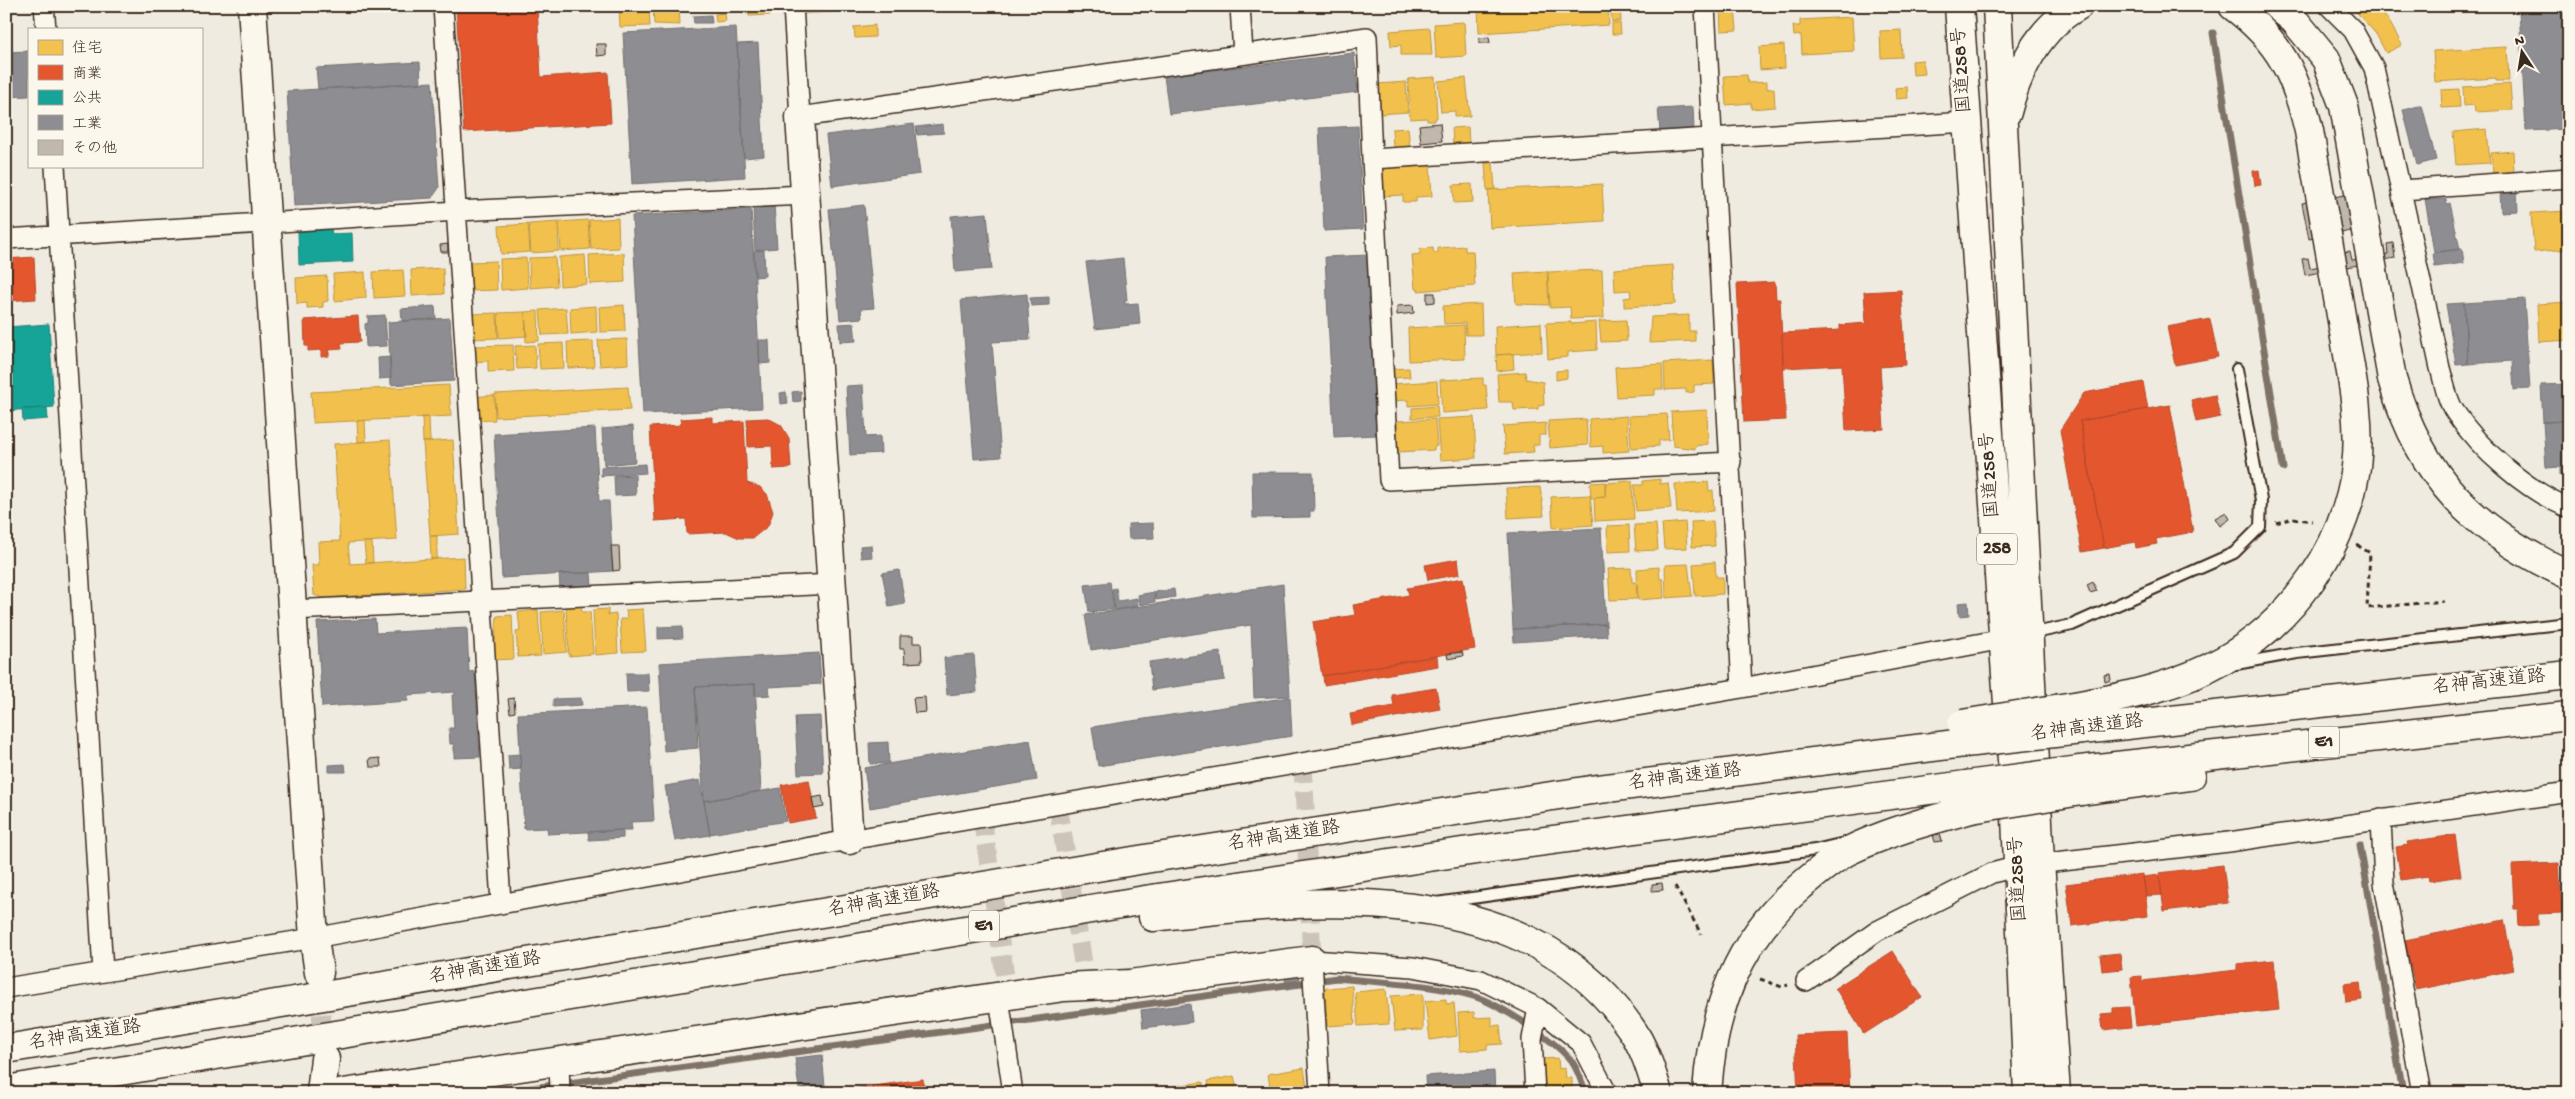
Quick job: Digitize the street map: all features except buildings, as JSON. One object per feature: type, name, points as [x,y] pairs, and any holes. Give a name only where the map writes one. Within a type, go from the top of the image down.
[{"type":"main road","points":[[252,6],[314,938],[319,973]]},
{"type":"main road","name":"国道258号","points":[[1959,6],[1967,122],[2016,636]]},
{"type":"main road","name":"国道258号","points":[[1997,6],[2003,130],[2016,636],[2029,864],[2056,1093]]},
{"type":"main road","points":[[2003,130],[2016,82],[2027,61],[2041,39],[2057,22],[2078,6]]},
{"type":"main road","points":[[2081,717],[2124,697],[2196,674],[2250,643],[2278,620],[2304,590],[2324,560],[2339,529],[2356,467],[2355,396],[2309,131],[2301,96],[2288,66],[2274,44],[2254,22],[2233,6]]},
{"type":"main road","points":[[2277,6],[2294,20],[2326,59],[2344,106],[2392,379],[2402,411],[2417,445],[2439,480],[2466,511],[2536,559],[2569,575]]},
{"type":"main road","points":[[800,118],[849,840]]},
{"type":"main road","name":"名神高速道路","points":[[6,1049],[1151,858],[1963,734],[2081,717],[2569,675]]},
{"type":"main road","points":[[1707,1093],[1716,1024],[1726,987],[1762,925],[1784,900],[1844,853],[1969,797],[2080,781],[2263,765],[2465,726],[2569,716]]},
{"type":"main road","name":"名神高速道路","points":[[6,1090],[1145,900],[1443,855],[1969,797]]},
{"type":"main road","name":"国道258号","points":[[2028,1093],[2029,864]]},
{"type":"main road","points":[[472,1011],[576,1005],[1022,934],[1173,914],[1291,903],[1388,905],[1438,912],[1482,922],[1521,936],[1554,951],[1588,978],[1609,998],[1631,1028],[1647,1060],[1658,1093]]},
{"type":"main road","points":[[343,1093],[560,1077],[1001,1015],[1064,987],[1130,984],[1312,966]]},
{"type":"main road","points":[[321,1093],[325,1059]]},
{"type":"street","points":[[44,6],[46,28]]},
{"type":"street","points":[[443,6],[501,902]]},
{"type":"street","points":[[793,6],[800,118],[1368,37],[1372,159],[1389,480],[1731,462]]},
{"type":"street","points":[[1240,6],[1243,54]]},
{"type":"street","points":[[1705,6],[1742,688]]},
{"type":"street","points":[[2329,6],[2353,30],[2374,68],[2440,368],[2454,411],[2492,455],[2546,499],[2569,508]]},
{"type":"street","points":[[1372,159],[1967,122]]},
{"type":"street","points":[[55,168],[104,972]]},
{"type":"street","points":[[2402,190],[2569,178]]},
{"type":"street","points":[[6,239],[457,211],[806,195]]},
{"type":"street","points":[[292,610],[833,584]]},
{"type":"street","points":[[6,988],[314,938],[501,902],[849,840],[1742,688],[2016,636]]},
{"type":"street","points":[[1806,981],[1877,931],[1992,873],[2029,864],[2229,842],[2569,792]]},
{"type":"street","points":[[2381,819],[2384,883],[2422,1093]]},
{"type":"street","points":[[1320,1093],[1312,966],[1413,967],[1481,980],[1535,1022],[1581,1043],[1607,1093]]},
{"type":"street","points":[[1001,1015],[1013,1093]]},
{"type":"street","points":[[1535,1022],[1535,1093]]},
{"type":"lane","points":[[2016,636],[2072,625],[2234,553],[2260,527],[2261,500],[2237,369]]},
{"type":"lane","points":[[2196,674],[2258,658],[2569,623]]},
{"type":"lane","points":[[1388,905],[1433,903],[1815,850],[1885,834]]},
{"type":"path","points":[[2260,527],[2293,518],[2312,521]]},
{"type":"path","points":[[2355,544],[2370,553],[2367,608],[2444,601]]},
{"type":"path","points":[[1672,880],[1701,934]]},
{"type":"path","points":[[1752,977],[1782,986],[1806,981]]},
{"type":"waterway","points":[[2213,33],[2283,468]]},
{"type":"waterway","points":[[2360,845],[2403,1093]]},
{"type":"waterway","points":[[495,1093],[1337,978],[1440,988],[1484,1000],[1543,1035],[1567,1056],[1574,1065],[1586,1093]]},
{"type":"tunnel","points":[[1303,763],[1312,960]]},
{"type":"tunnel","points":[[1058,805],[1087,988]]},
{"type":"tunnel","points":[[982,817],[1008,997]]},
{"type":"tunnel","points":[[319,986],[324,1048]]}]
